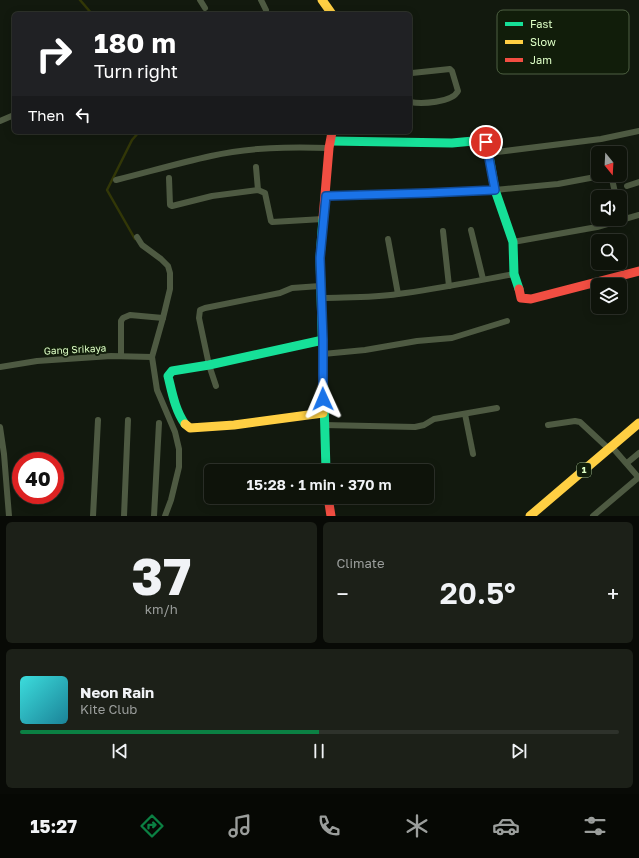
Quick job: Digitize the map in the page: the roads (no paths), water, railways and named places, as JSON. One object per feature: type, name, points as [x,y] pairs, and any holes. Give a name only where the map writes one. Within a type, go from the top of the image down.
[{"type":"main road","points":[[322,0],[331,12]]},
{"type":"main road","points":[[326,464],[323,413],[323,340],[320,258],[331,140],[452,143],[482,139],[486,142],[495,190],[513,242],[514,274],[520,296],[525,299],[639,271]]},
{"type":"main road","points":[[323,340],[209,365],[172,371],[168,376],[176,406],[183,422],[187,427],[234,425],[323,413]]},
{"type":"main road","name":"1","points":[[530,516],[639,423]]},
{"type":"main road","points":[[329,504],[331,516]]},
{"type":"street","points":[[200,0],[205,8]]},
{"type":"street","points":[[261,0],[266,10]]},
{"type":"street","points":[[412,74],[450,69],[452,71],[458,92],[453,97],[436,101],[412,102]]},
{"type":"street","points":[[0,121],[12,116]]},
{"type":"street","points":[[489,153],[602,139],[639,131]]},
{"type":"street","points":[[116,180],[227,153],[331,140]]},
{"type":"street","points":[[256,167],[258,190]]},
{"type":"street","points":[[326,196],[495,190],[558,184],[606,175],[611,177],[614,190]]},
{"type":"street","points":[[169,178],[170,205],[172,206],[212,196],[258,190],[265,193],[272,222],[323,218]]},
{"type":"street","points":[[627,186],[639,182]]},
{"type":"street","points":[[627,219],[639,216]]},
{"type":"street","points":[[513,242],[601,226]]},
{"type":"street","points":[[472,230],[484,279]]},
{"type":"street","points":[[443,231],[449,286]]},
{"type":"street","points":[[137,237],[142,245],[168,266],[170,273],[170,289],[152,357],[157,390],[175,432],[179,449],[179,467],[171,500],[165,516]]},
{"type":"street","points":[[388,239],[398,294]]},
{"type":"street","points":[[322,298],[398,294],[514,274]]},
{"type":"street","points":[[216,386],[209,365],[199,318],[199,311],[202,309],[280,293],[292,288],[320,286]]},
{"type":"street","points":[[121,356],[121,321],[123,318],[130,315],[163,318]]},
{"type":"street","points":[[323,354],[365,350],[417,341],[452,338],[507,321]]},
{"type":"street","name":"Gang Srikaya","points":[[0,367],[37,361],[121,356],[152,357]]},
{"type":"street","points":[[324,425],[415,427],[424,425],[434,419],[497,408]]},
{"type":"street","points":[[466,414],[473,454]]},
{"type":"street","points":[[93,516],[98,420]]},
{"type":"street","points":[[124,516],[128,420]]},
{"type":"street","points":[[548,425],[575,421],[580,422],[627,464],[639,478],[593,516]]},
{"type":"street","points":[[154,516],[159,423]]},
{"type":"street","points":[[0,427],[2,461],[9,516]]},
{"type":"street","points":[[627,464],[639,453]]},
{"type":"waterway","points":[[80,0],[90,12]]},
{"type":"waterway","points":[[135,239],[107,190],[132,140],[137,134]]}]
